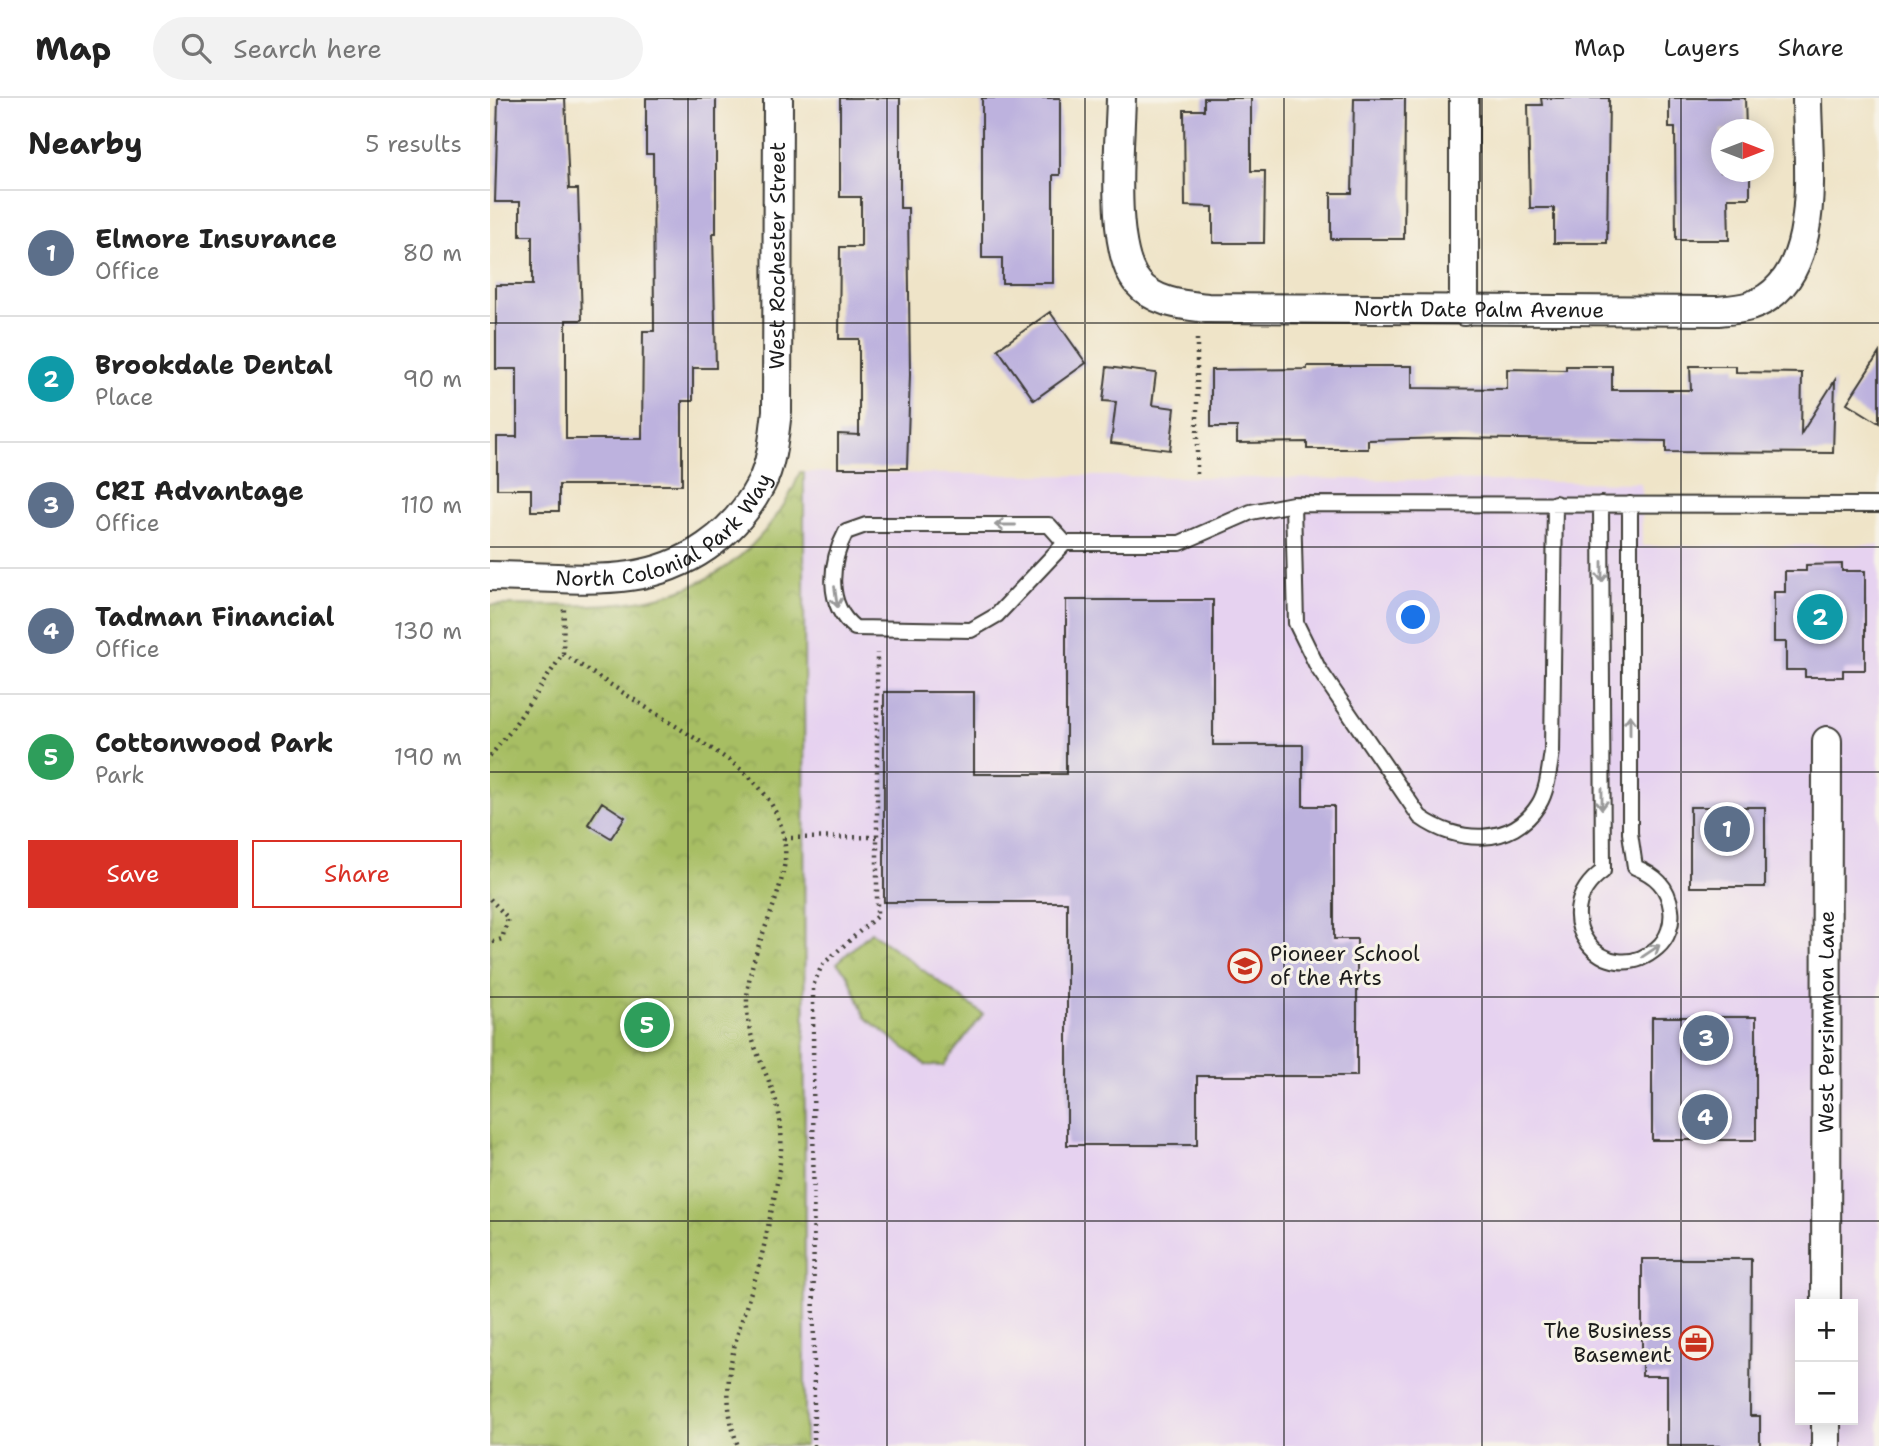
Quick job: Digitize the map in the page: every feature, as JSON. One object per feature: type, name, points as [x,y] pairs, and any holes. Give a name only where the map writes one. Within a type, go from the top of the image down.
[{"type":"street","name":"West Rochester Street","points":[[777,411],[778,98]]},
{"type":"street","name":"North Date Palm Avenue","points":[[1121,98],[1121,240],[1124,257],[1139,285],[1155,296],[1197,307],[1464,312],[1718,312],[1752,305],[1780,286],[1800,257],[1807,222],[1807,98]]},
{"type":"street","points":[[1464,98],[1464,312]]},
{"type":"street","name":"North Colonial Park Way","points":[[490,576],[628,577],[671,567],[707,548],[737,520],[762,483],[772,448],[777,411]]},
{"type":"street","name":"West Persimmon Lane","points":[[1826,1299],[1827,741]]},
{"type":"street","points":[[1826,1425],[1826,1446]]},
{"type":"lane","points":[[1293,504],[1296,623],[1318,668],[1420,817],[1439,831],[1460,837],[1481,838],[1511,829],[1531,814],[1546,788],[1552,752],[1555,503]]},
{"type":"lane","points":[[1065,543],[1049,525],[866,525],[846,532],[837,550],[835,600],[844,619],[855,628],[971,630],[997,615],[1065,543],[1180,543],[1251,512],[1293,504],[1879,505]]},
{"type":"lane","points":[[1601,504],[1603,871],[1582,892],[1577,921],[1582,935],[1591,947],[1603,956],[1617,961],[1647,956],[1660,946],[1669,931],[1672,915],[1670,899],[1662,884],[1650,873],[1635,867],[1630,834],[1630,504]]},
{"type":"path","points":[[1197,307],[1197,474]]},
{"type":"path","points":[[490,755],[509,733],[563,654],[564,576]]},
{"type":"path","points":[[814,1446],[813,986],[822,965],[877,916],[877,653]]},
{"type":"path","points":[[563,654],[734,764],[762,790],[776,812],[784,838],[786,860],[780,890],[754,953],[747,982],[751,1041],[778,1108],[782,1130],[764,1249],[727,1379],[726,1409],[738,1446]]},
{"type":"path","points":[[784,838],[877,837]]},
{"type":"path","points":[[490,900],[508,918],[502,939],[490,943]]},
{"type":"shaded area","name":"Pioneer School of the Arts","points":[[804,472],[1641,483],[1642,546],[1879,545],[1879,1446],[805,1446]]},
{"type":"green space","points":[[800,472],[804,472],[805,1446],[490,1446],[490,605],[560,606],[628,602],[661,596],[692,586],[722,570],[758,539],[785,502]]},
{"type":"green space","points":[[871,932],[983,1014],[943,1066],[926,1065],[865,1017],[848,975],[837,963]]},
{"type":"building","points":[[498,98],[565,98],[569,189],[578,189],[582,320],[566,320],[566,439],[642,439],[643,331],[654,331],[653,154],[646,154],[646,98],[716,98],[716,233],[713,233],[716,368],[693,368],[693,401],[682,401],[682,485],[559,485],[559,511],[531,511],[531,489],[497,489],[497,437],[517,437],[517,369],[496,369],[496,285],[532,285],[532,236],[520,236],[520,202],[495,202]]},
{"type":"building","points":[[840,98],[900,98],[900,208],[908,208],[910,374],[907,468],[838,468],[838,434],[859,435],[859,339],[839,339],[840,247],[861,247],[861,197],[840,197]]},
{"type":"building","points":[[982,98],[1060,98],[1060,175],[1053,175],[1053,283],[1002,283],[1002,258],[982,258]]},
{"type":"building","points":[[1204,98],[1251,98],[1251,171],[1265,171],[1264,243],[1213,243],[1213,207],[1185,206],[1184,110],[1204,110]]},
{"type":"building","points":[[1354,98],[1405,98],[1404,239],[1331,239],[1331,193],[1352,193]]},
{"type":"building","points":[[1541,98],[1609,98],[1607,243],[1554,243],[1554,208],[1530,208],[1528,105],[1542,105]]},
{"type":"building","points":[[1669,98],[1745,98],[1746,119],[1711,119],[1711,182],[1750,182],[1750,198],[1728,198],[1729,240],[1676,240],[1675,128],[1669,128]]},
{"type":"building","points":[[1050,312],[1086,363],[1034,400],[998,349]]},
{"type":"building","points":[[1879,353],[1879,423],[1847,403]]},
{"type":"building","points":[[1307,366],[1412,366],[1412,388],[1507,389],[1507,369],[1566,370],[1566,366],[1612,366],[1612,390],[1691,390],[1690,366],[1736,366],[1736,372],[1802,373],[1801,434],[1835,380],[1833,453],[1666,452],[1666,441],[1451,438],[1368,440],[1368,449],[1307,449],[1307,442],[1237,443],[1237,427],[1211,427],[1211,370],[1307,369]]},
{"type":"building","points":[[1107,367],[1156,373],[1152,405],[1175,408],[1170,450],[1111,443],[1116,402],[1103,401]]},
{"type":"building","points":[[1842,564],[1842,571],[1865,571],[1865,670],[1843,670],[1843,677],[1805,677],[1805,670],[1786,670],[1786,642],[1774,642],[1774,592],[1785,592],[1785,571],[1806,571],[1806,565]]},
{"type":"building","points":[[1066,600],[1213,600],[1213,745],[1303,745],[1303,806],[1334,806],[1334,939],[1357,939],[1357,1076],[1197,1076],[1197,1145],[1067,1145],[1067,902],[884,902],[884,692],[974,692],[974,774],[1066,774]]},
{"type":"building","points":[[602,802],[625,817],[611,838],[588,824]]},
{"type":"building","points":[[1690,807],[1765,807],[1765,887],[1690,887]]},
{"type":"building","points":[[1652,1017],[1756,1017],[1756,1140],[1652,1140]]},
{"type":"building","points":[[1642,1259],[1751,1259],[1750,1416],[1760,1416],[1760,1446],[1667,1446],[1667,1376],[1642,1376]]},
{"type":"place","name":"Brookdale Dental","points":[[1820,617]]},
{"type":"place","name":"Elmore Insurance","points":[[1727,829]]},
{"type":"place","name":"Pioneer School of the Arts","points":[[1245,966]]},
{"type":"place","name":"Cottonwood Park","points":[[647,1025]]},
{"type":"place","name":"CRI Advantage","points":[[1706,1038]]},
{"type":"place","name":"Tadman Financial","points":[[1705,1117]]},
{"type":"place","name":"The Business Basement","points":[[1696,1343]]}]
